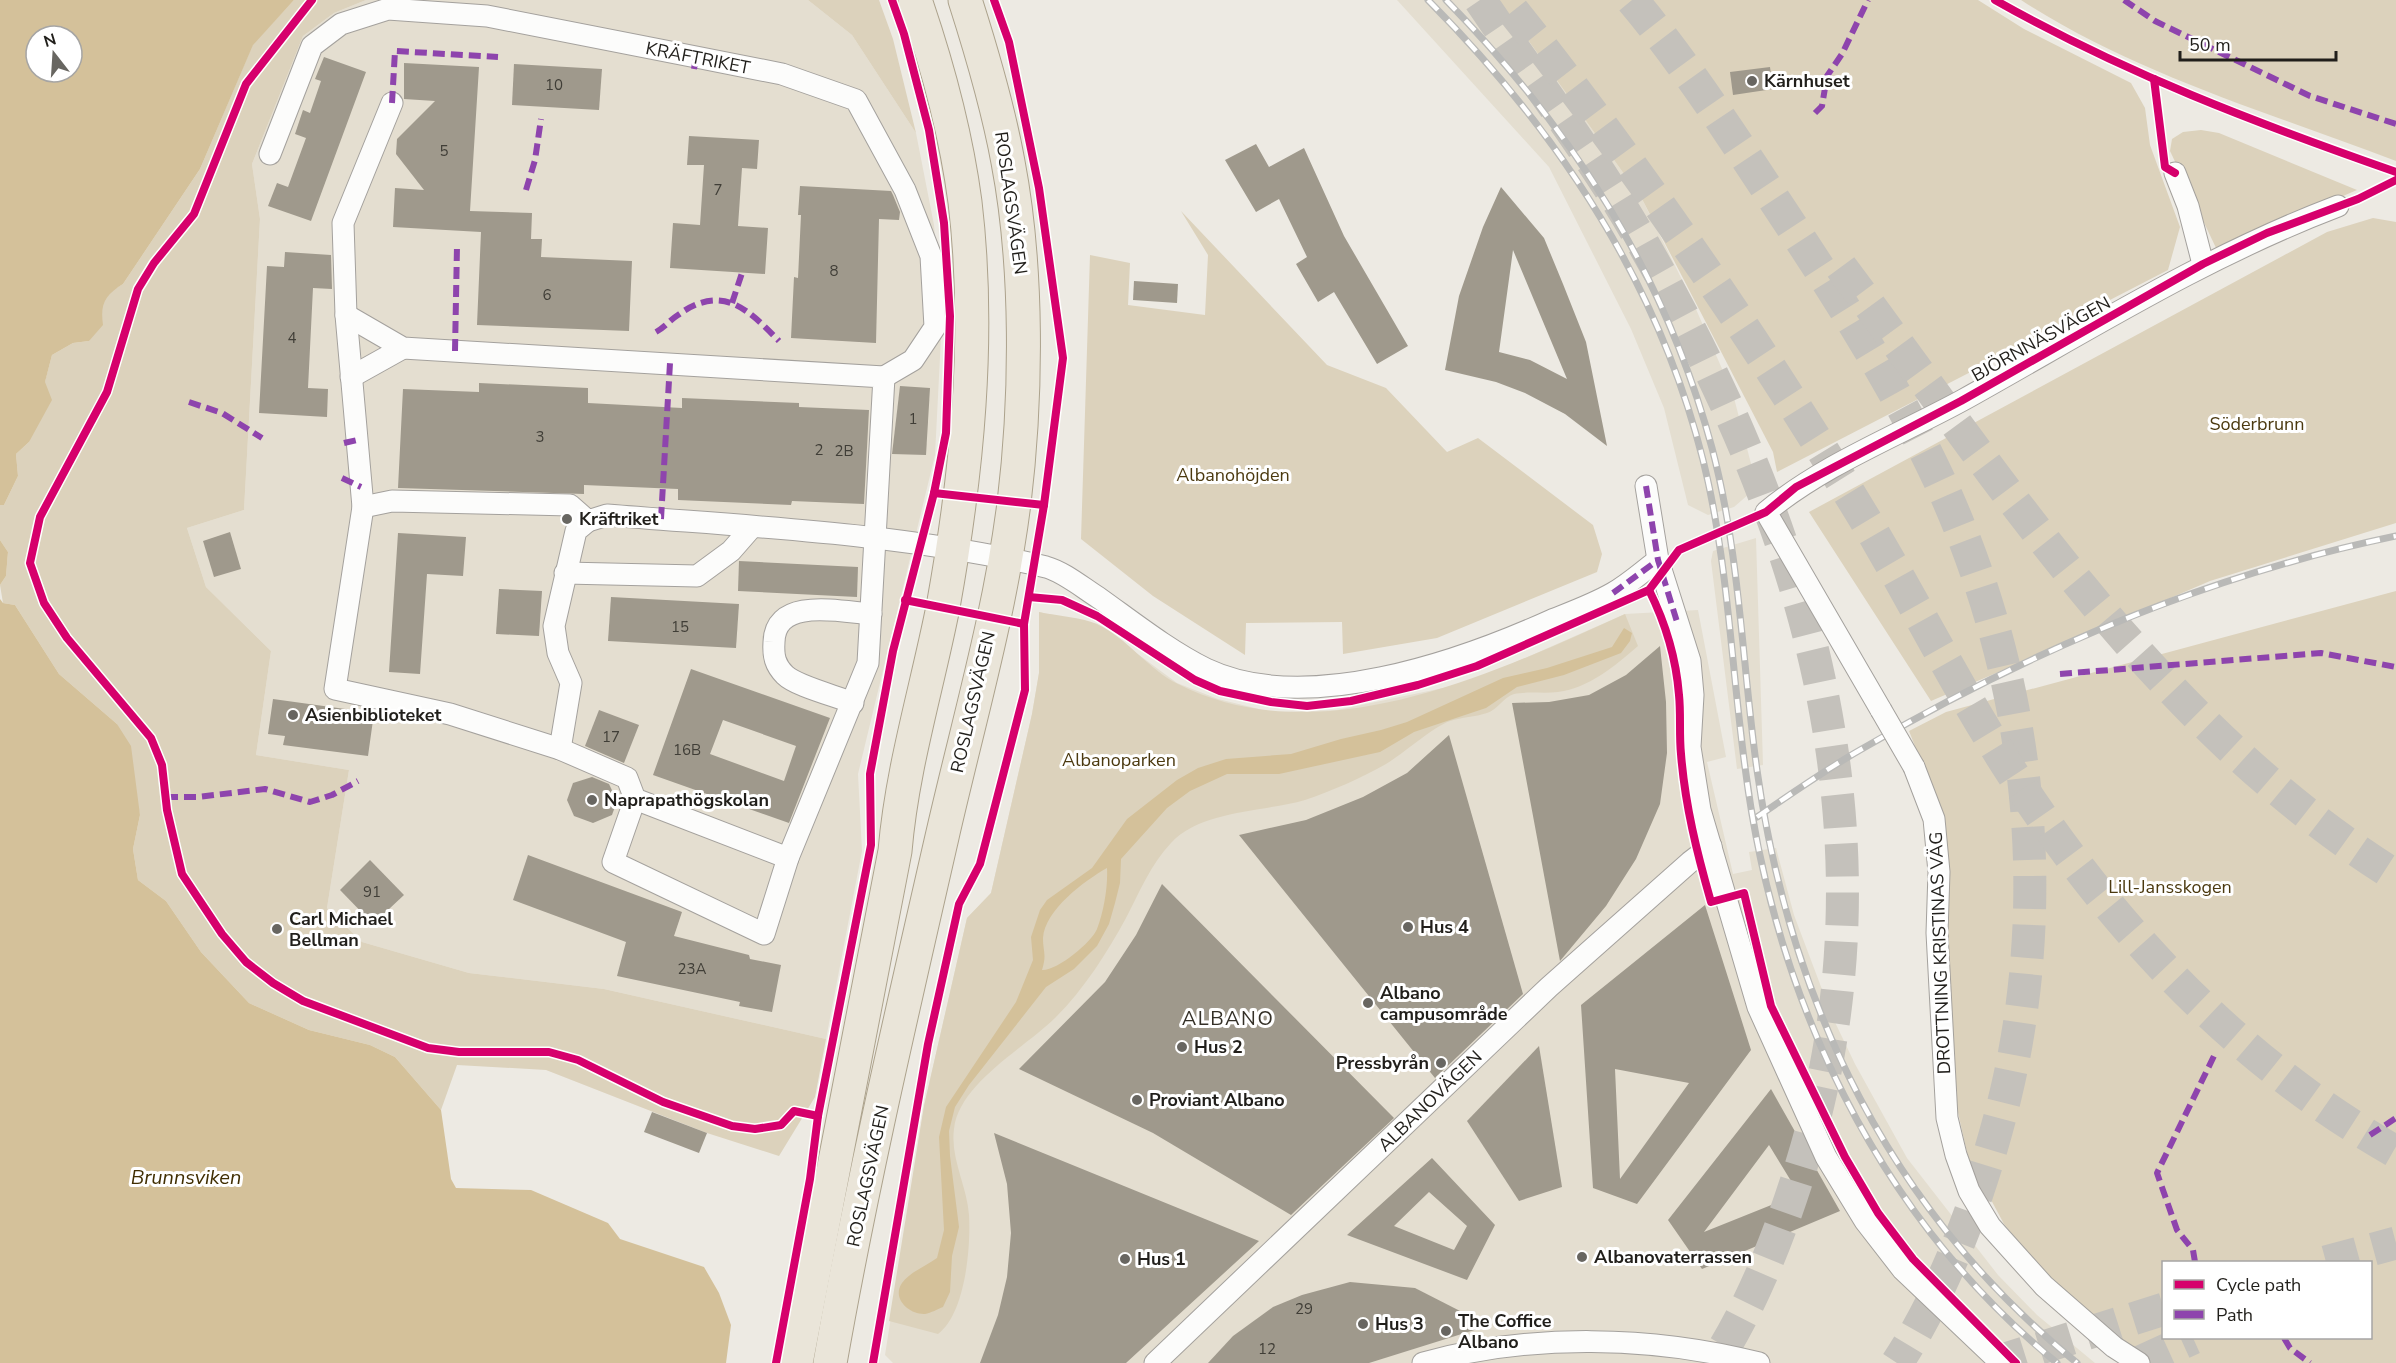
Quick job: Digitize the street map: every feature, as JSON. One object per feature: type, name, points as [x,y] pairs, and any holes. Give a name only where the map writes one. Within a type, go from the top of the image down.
[{"type":"main road","name":"ROSLAGSVÄGEN","points":[[796,1363],[895,850],[899,802],[942,608],[952,550],[970,400],[972,319],[965,201],[948,116],[915,0]]},
{"type":"main road","name":"ROSLAGSVÄGEN","points":[[830,1363],[898,1034],[1004,560],[1014,502],[1021,393],[1022,280],[1009,163],[990,78],[965,0]]},
{"type":"street","name":"KRÄFTRIKET","points":[[270,154],[312,46],[341,24],[388,9],[487,16],[695,63],[782,74],[856,99],[905,190],[931,256],[935,327],[913,360],[884,377]]},
{"type":"street","points":[[346,315],[404,348],[884,377],[868,663],[789,858],[764,934],[613,862],[635,799],[627,778],[560,749],[450,714],[335,689],[355,491],[350,442],[351,377],[346,315],[343,223],[392,104]]},
{"type":"street","points":[[2175,173],[2188,206],[2203,264]]},
{"type":"street","name":"BJÖRNNÄSVÄGEN","points":[[1766,512],[1796,487],[1961,401],[2203,264],[2268,233],[2337,206]]},
{"type":"street","points":[[351,377],[404,348]]},
{"type":"street","points":[[1646,486],[1658,560],[1690,661],[1693,695],[1690,747],[1700,810],[1758,1007],[1826,1157],[1865,1221],[1903,1270],[2001,1363]]},
{"type":"street","points":[[355,491],[392,501],[570,505],[588,521]]},
{"type":"street","name":"DROTTNING KRISTINAS VÄG","points":[[1766,512],[1914,767],[1934,819],[1939,872],[1937,933],[1947,1119],[1956,1155],[1969,1191],[1990,1226],[2037,1279],[2114,1347],[2139,1363]]},
{"type":"street","points":[[560,749],[571,683],[558,653],[554,626],[576,531],[588,521],[607,515],[875,538],[952,550],[1053,570],[1178,654],[1210,670],[1250,682],[1306,688],[1345,684],[1406,671],[1476,652],[1613,594],[1658,560]]},
{"type":"street","points":[[566,573],[697,576],[731,551],[752,527]]},
{"type":"street","points":[[853,703],[786,676],[774,661],[774,638],[781,621],[792,613],[808,610],[871,614]]},
{"type":"street","points":[[635,799],[789,858]]},
{"type":"street","name":"ALBANOVÄGEN","points":[[1155,1363],[1549,987],[1690,861],[1711,846]]},
{"type":"street","points":[[1424,1363],[1500,1347],[1579,1342],[1713,1353],[1759,1363]]},
{"type":"shaded area","name":"Kräftriket","points":[[366,0],[808,0],[852,35],[916,133],[934,225],[942,318],[935,455],[858,774],[862,851],[826,1039],[604,989],[469,973],[362,942],[327,908],[349,770],[256,755],[271,651],[206,587],[187,528],[244,510],[260,219],[252,164],[303,36],[334,13]]},
{"type":"shaded area","points":[[1397,0],[1482,0],[1528,40],[1642,199],[1692,300],[1733,394],[1757,487],[1734,507],[1708,515],[1688,505],[1664,408],[1631,329],[1549,167]]},
{"type":"shaded area","points":[[1756,538],[1763,765],[1737,769],[1711,561],[1713,551]]},
{"type":"shaded area","name":"Albano campusområde","points":[[1698,610],[1726,757],[1707,762],[1733,874],[1752,870],[1749,852],[1776,848],[1794,915],[1832,1016],[1855,1064],[1907,1158],[1998,1275],[2037,1315],[2095,1363],[893,1363],[885,1355],[924,1106],[967,918],[991,893],[1032,714],[1039,673],[1039,612],[1097,624],[1177,683],[1218,699],[1271,712],[1337,710],[1448,687],[1491,673],[1625,614]]},
{"type":"green space","points":[[294,0],[366,0],[334,13],[303,36],[252,164],[260,219],[244,510],[187,528],[206,587],[271,651],[256,755],[349,770],[327,908],[362,942],[469,973],[604,989],[826,1039],[815,1097],[779,1156],[707,1133],[546,1070],[457,1065],[441,1110],[395,1057],[370,1045],[309,1030],[249,1003],[201,952],[166,901],[138,880],[133,849],[140,815],[117,724],[59,674],[15,605],[3,603],[0,585],[6,576],[8,552],[0,540],[0,505],[4,505],[18,476],[16,454],[29,442],[52,355],[73,343],[89,341],[106,294],[123,284],[200,169],[253,44]]},
{"type":"green space","points":[[808,0],[879,0],[893,39],[916,133],[852,35]]},
{"type":"green space","points":[[1485,0],[1978,0],[2024,29],[2131,83],[2145,108],[2150,145],[2180,227],[2168,270],[1777,472],[1773,452],[1642,199],[1528,40]]},
{"type":"green space","points":[[2021,0],[2396,0],[2396,161],[2157,71],[2110,50]]},
{"type":"green space","points":[[2201,130],[2219,133],[2357,190],[2217,250],[2170,151],[2172,139],[2183,132]]},
{"type":"green space","name":"Albanohöjden","points":[[1181,211],[1327,365],[1386,388],[1447,452],[1478,438],[1593,525],[1602,554],[1597,572],[1437,638],[1343,654],[1342,622],[1246,623],[1245,655],[1153,596],[1081,539],[1090,255],[1130,263],[1128,305],[1205,315],[1208,255]]},
{"type":"green space","name":"Söderbrunn","points":[[2373,218],[2396,222],[2396,523],[2210,581],[1931,701],[1809,512],[2327,232]]},
{"type":"green space","name":"Lill-Jansskogen","points":[[2396,591],[2396,1363],[2156,1363],[2109,1330],[2044,1273],[2004,1224],[1968,1157],[1957,1108],[1941,811],[1909,731],[1946,712]]},
{"type":"green space","name":"Albanoparken","points":[[1039,612],[1097,624],[1118,637],[1157,671],[1178,684],[1233,704],[1289,712],[1347,709],[1405,698],[1463,682],[1625,614],[1638,646],[1611,668],[1580,686],[1558,692],[1514,694],[1487,713],[1443,724],[1386,764],[1326,793],[1289,804],[1216,818],[1184,832],[1171,843],[1151,869],[1103,957],[1076,995],[1043,1029],[995,1067],[980,1082],[968,1096],[959,1112],[953,1140],[956,1161],[968,1204],[969,1245],[964,1279],[955,1312],[938,1334],[889,1321],[924,1106],[967,918],[991,893],[1032,714],[1039,673]]},
{"type":"water","points":[[0,0],[294,0],[253,45],[200,169],[123,284],[108,296],[102,311],[103,325],[89,341],[73,343],[52,355],[45,382],[52,400],[29,442],[16,454],[18,476],[4,505],[0,505]]},
{"type":"water","points":[[0,540],[8,552],[6,576],[0,585]]},
{"type":"water","name":"Brunnsviken","points":[[0,599],[3,603],[15,605],[59,674],[117,724],[131,746],[140,815],[133,849],[138,880],[166,901],[201,952],[249,1003],[309,1030],[370,1045],[395,1057],[441,1110],[451,1179],[456,1188],[531,1190],[608,1223],[620,1239],[704,1267],[719,1293],[731,1325],[726,1363],[0,1363]]},
{"type":"water","points":[[1624,628],[1632,633],[1630,641],[1621,653],[1564,675],[1517,687],[1486,708],[1414,732],[1380,752],[1279,774],[1227,774],[1190,791],[1167,808],[1121,859],[1120,883],[1115,903],[1109,924],[1097,946],[1074,969],[1046,987],[969,1085],[955,1107],[949,1131],[959,1227],[952,1256],[950,1292],[943,1307],[925,1314],[914,1312],[904,1305],[899,1295],[902,1283],[914,1272],[937,1258],[944,1230],[939,1137],[946,1107],[1016,1002],[1033,960],[1031,937],[1040,910],[1047,900],[1092,868],[1127,819],[1177,780],[1198,768],[1226,759],[1291,754],[1381,730],[1407,722],[1503,678],[1547,668],[1612,647]],"holes":[[[1107,868],[1104,907],[1094,935],[1065,961],[1042,970],[1045,957],[1043,938],[1045,927],[1051,917],[1077,888]]]},
{"type":"building","points":[[324,57],[366,72],[311,221],[268,206],[277,183],[288,187],[306,138],[295,134],[303,110],[310,113],[321,81],[315,79]]},
{"type":"building","points":[[404,63],[479,67],[470,211],[532,213],[531,239],[542,239],[541,257],[632,261],[629,331],[477,325],[481,232],[393,227],[395,188],[424,190],[396,154],[397,139],[435,101],[404,99]]},
{"type":"building","points":[[514,64],[602,69],[599,110],[512,105]]},
{"type":"building","name":"Kärnhuset","points":[[1770,67],[1773,89],[1733,95],[1730,72]]},
{"type":"building","points":[[689,136],[759,140],[757,169],[742,168],[738,226],[768,228],[765,274],[670,268],[673,223],[700,225],[704,165],[687,165]]},
{"type":"building","points":[[1256,144],[1269,167],[1304,148],[1344,236],[1408,346],[1377,364],[1334,292],[1318,302],[1296,264],[1307,257],[1279,199],[1256,212],[1225,160]]},
{"type":"building","points":[[800,186],[891,191],[893,195],[900,212],[899,220],[879,219],[876,343],[791,338],[794,277],[798,278]]},
{"type":"building","points":[[1501,187],[1544,238],[1586,342],[1607,446],[1565,414],[1525,393],[1496,382],[1445,370],[1459,296],[1483,227]],"holes":[[[1513,250],[1567,379],[1530,360],[1499,352]]]},
{"type":"building","points":[[285,252],[331,255],[332,289],[313,288],[308,388],[328,389],[327,417],[259,413],[267,266],[284,267]]},
{"type":"building","points":[[1134,281],[1178,284],[1177,303],[1133,300]]},
{"type":"building","points":[[479,383],[588,388],[588,403],[682,408],[682,398],[799,403],[799,407],[869,410],[864,504],[792,501],[791,505],[678,500],[678,489],[584,485],[584,494],[398,488],[403,389],[479,392]]},
{"type":"building","points":[[900,386],[930,388],[926,455],[892,454]]},
{"type":"building","points":[[230,532],[241,569],[214,577],[203,541]]},
{"type":"building","points":[[398,533],[466,537],[463,576],[427,574],[420,674],[389,672]]},
{"type":"building","points":[[739,561],[858,567],[857,597],[738,591]]},
{"type":"building","points":[[499,589],[542,591],[539,636],[496,634]]},
{"type":"building","points":[[611,597],[739,604],[736,648],[608,641]]},
{"type":"building","points":[[1660,646],[1666,702],[1667,753],[1660,804],[1636,859],[1606,906],[1560,961],[1512,703],[1549,702],[1589,695],[1626,675]]},
{"type":"building","points":[[691,669],[830,718],[789,823],[653,775]],"holes":[[[723,720],[796,746],[784,781],[710,754]]]},
{"type":"building","points":[[273,699],[374,713],[368,756],[283,745],[285,736],[268,734]]},
{"type":"building","points":[[599,710],[639,725],[624,763],[585,746]]},
{"type":"building","name":"Hus 4","points":[[1449,735],[1523,994],[1435,1078],[1239,835],[1306,820],[1363,797],[1407,773]]},
{"type":"building","name":"Naprapathögskolan","points":[[592,777],[609,784],[617,801],[612,815],[593,823],[574,816],[567,800],[573,783]]},
{"type":"building","points":[[528,855],[682,912],[674,936],[749,955],[750,959],[781,965],[772,1012],[739,1006],[740,1002],[617,976],[626,942],[513,900]]},
{"type":"building","points":[[370,860],[404,895],[373,924],[340,890]]},
{"type":"building","name":"Hus 2","points":[[1162,884],[1394,1118],[1291,1215],[1153,1133],[1019,1069],[1105,982],[1136,935]]},
{"type":"building","points":[[1705,905],[1751,1050],[1637,1204],[1593,1188],[1581,1005]],"holes":[[[1615,1069],[1689,1083],[1620,1179]]]},
{"type":"building","points":[[1539,1046],[1562,1187],[1519,1201],[1467,1121]]},
{"type":"building","points":[[1771,1089],[1840,1211],[1702,1269],[1668,1220]],"holes":[[[1769,1145],[1799,1194],[1704,1232]]]},
{"type":"building","points":[[652,1112],[707,1133],[699,1153],[644,1132]]},
{"type":"building","name":"Hus 1","points":[[994,1133],[1259,1241],[1126,1363],[980,1363],[998,1315],[1007,1277],[1011,1233],[1007,1184]]},
{"type":"building","points":[[1432,1158],[1495,1225],[1467,1280],[1347,1235]],"holes":[[[1429,1192],[1467,1226],[1454,1250],[1394,1226]]]},
{"type":"building","name":"Hus 3","points":[[1350,1282],[1415,1288],[1462,1312],[1484,1327],[1369,1363],[1208,1363],[1233,1336],[1273,1307],[1302,1295]]},
{"type":"tunnel","points":[[1480,0],[1623,209],[1699,348],[1749,458],[1790,570],[1820,684],[1838,801],[1842,919],[1831,1039],[1803,1160],[1786,1212],[1766,1265],[1729,1340],[1715,1363]]},
{"type":"tunnel","points":[[1632,0],[1689,73],[1798,236],[1843,305],[1905,412],[1942,486],[1971,558],[1995,632],[2013,708],[2024,784],[2030,861],[2028,939],[2021,1016],[2006,1093],[1976,1198],[1949,1267],[1916,1332],[1897,1363]]},
{"type":"tunnel","points":[[1513,11],[1607,133],[1739,321],[1863,516],[1997,749],[2056,837],[2096,890],[2185,990],[2233,1035],[2284,1078],[2339,1117],[2396,1152]]},
{"type":"tunnel","points":[[1841,267],[2026,517],[2091,598],[2159,676],[2232,749],[2311,816],[2396,876]]},
{"type":"tunnel","points":[[2330,1261],[2396,1243]]},
{"type":"tunnel","points":[[1993,1363],[2162,1310]]},
{"type":"tunnel","points":[[2138,1363],[2191,1339]]},
{"type":"railway","points":[[1428,0],[1475,49],[1519,101],[1597,211],[1630,270],[1659,331],[1684,394],[1703,460],[1718,536],[1745,767],[1759,852],[1781,936],[1809,1017],[1844,1095],[1886,1170],[1936,1240],[1993,1304],[2057,1363]]},
{"type":"railway","points":[[1446,0],[1492,49],[1534,100],[1573,152],[1609,207],[1640,263],[1668,322],[1692,384],[1712,448],[1729,528],[1757,770],[1773,856],[1795,940],[1824,1021],[1860,1098],[1903,1171],[1953,1240],[2011,1304],[2077,1363]]},
{"type":"railway","points":[[1757,817],[1860,750],[1987,681],[2053,650],[2120,621],[2256,572],[2326,552],[2396,536]]},
{"type":"marked path","points":[[1815,113],[1822,106],[1827,76],[1842,54],[1868,0]]},
{"type":"marked path","points":[[2124,0],[2155,21],[2310,96],[2396,124]]},
{"type":"marked path","points":[[392,103],[395,51],[498,57]]},
{"type":"marked path","points":[[694,69],[696,57]]},
{"type":"marked path","points":[[526,190],[535,160],[541,119]]},
{"type":"marked path","points":[[455,351],[457,246]]},
{"type":"marked path","points":[[732,303],[742,273]]},
{"type":"marked path","points":[[656,332],[694,306],[708,301],[721,301],[745,310],[779,341]]},
{"type":"marked path","points":[[661,519],[670,363]]},
{"type":"marked path","points":[[189,402],[222,413],[262,438]]},
{"type":"marked path","points":[[344,443],[357,440]]},
{"type":"marked path","points":[[342,478],[361,487]]},
{"type":"marked path","points":[[1646,486],[1658,560],[1678,625]]},
{"type":"marked path","points":[[1613,593],[1658,560]]},
{"type":"marked path","points":[[2060,674],[2321,653],[2396,667]]},
{"type":"marked path","points":[[166,797],[198,797],[265,789],[310,802],[332,795],[358,781]]},
{"type":"marked path","points":[[2195,1261],[2193,1250],[2177,1230],[2157,1173],[2214,1056]]},
{"type":"marked path","points":[[2370,1135],[2396,1118]]},
{"type":"marked path","points":[[2285,1339],[2290,1348],[2310,1363]]},
{"type":"cycle path","points":[[312,0],[246,84],[194,214],[154,263],[138,289],[107,392],[40,517],[30,563],[44,603],[67,638],[151,738],[162,765],[167,810],[182,874],[222,934],[246,962],[273,983],[303,1001],[428,1048],[459,1052],[549,1052],[578,1060],[663,1102],[732,1126],[755,1129],[781,1125],[794,1111],[818,1116]]},
{"type":"cycle path","points":[[776,1363],[810,1179],[818,1116],[871,845],[870,774],[893,651],[934,493],[946,433],[950,316],[944,223],[929,130],[904,34],[892,0]]},
{"type":"cycle path","points":[[873,1363],[928,1044],[959,904],[980,864],[1025,690],[1024,624],[1044,505],[1063,358],[1039,188],[1009,42],[994,0]]},
{"type":"cycle path","points":[[1995,0],[2092,51],[2142,74],[2292,135],[2396,172]]},
{"type":"cycle path","points":[[2154,79],[2165,167],[2175,173]]},
{"type":"cycle path","points":[[1029,597],[1062,600],[1097,616],[1195,680],[1220,691],[1271,702],[1307,706],[1351,701],[1418,685],[1477,666],[1649,590],[1679,550],[1766,512],[1796,487],[1961,401],[2203,264],[2267,233],[2358,199],[2396,180]]},
{"type":"cycle path","points":[[934,493],[1044,505]]},
{"type":"cycle path","points":[[1649,590],[1673,654],[1680,702],[1680,739],[1685,792],[1696,847],[1711,902],[1744,893],[1771,1006],[1845,1157],[1878,1213],[1913,1259],[2016,1363]]},
{"type":"cycle path","points":[[905,600],[1024,624]]},
{"type":"place","name":"Kärnhuset","points":[[1752,81]]},
{"type":"place","name":"Kräftriket","points":[[567,519]]},
{"type":"place","name":"Asienbiblioteket","points":[[293,715]]},
{"type":"place","name":"Naprapathögskolan","points":[[592,800]]},
{"type":"place","name":"Hus 4","points":[[1408,927]]},
{"type":"place","name":"Carl Michael Bellman","points":[[277,929]]},
{"type":"place","name":"Albano campusområde","points":[[1368,1003]]},
{"type":"place","name":"Hus 2","points":[[1182,1047]]},
{"type":"place","name":"Pressbyrån","points":[[1441,1063]]},
{"type":"place","name":"Proviant Albano","points":[[1137,1100]]},
{"type":"place","name":"Albanovaterrassen","points":[[1582,1257]]},
{"type":"place","name":"Hus 1","points":[[1125,1259]]},
{"type":"place","name":"Hus 3","points":[[1363,1324]]},
{"type":"place","name":"The Coffice Albano","points":[[1446,1331]]},
{"type":"district","name":"ALBANO","points":[[1228,1018]]}]
